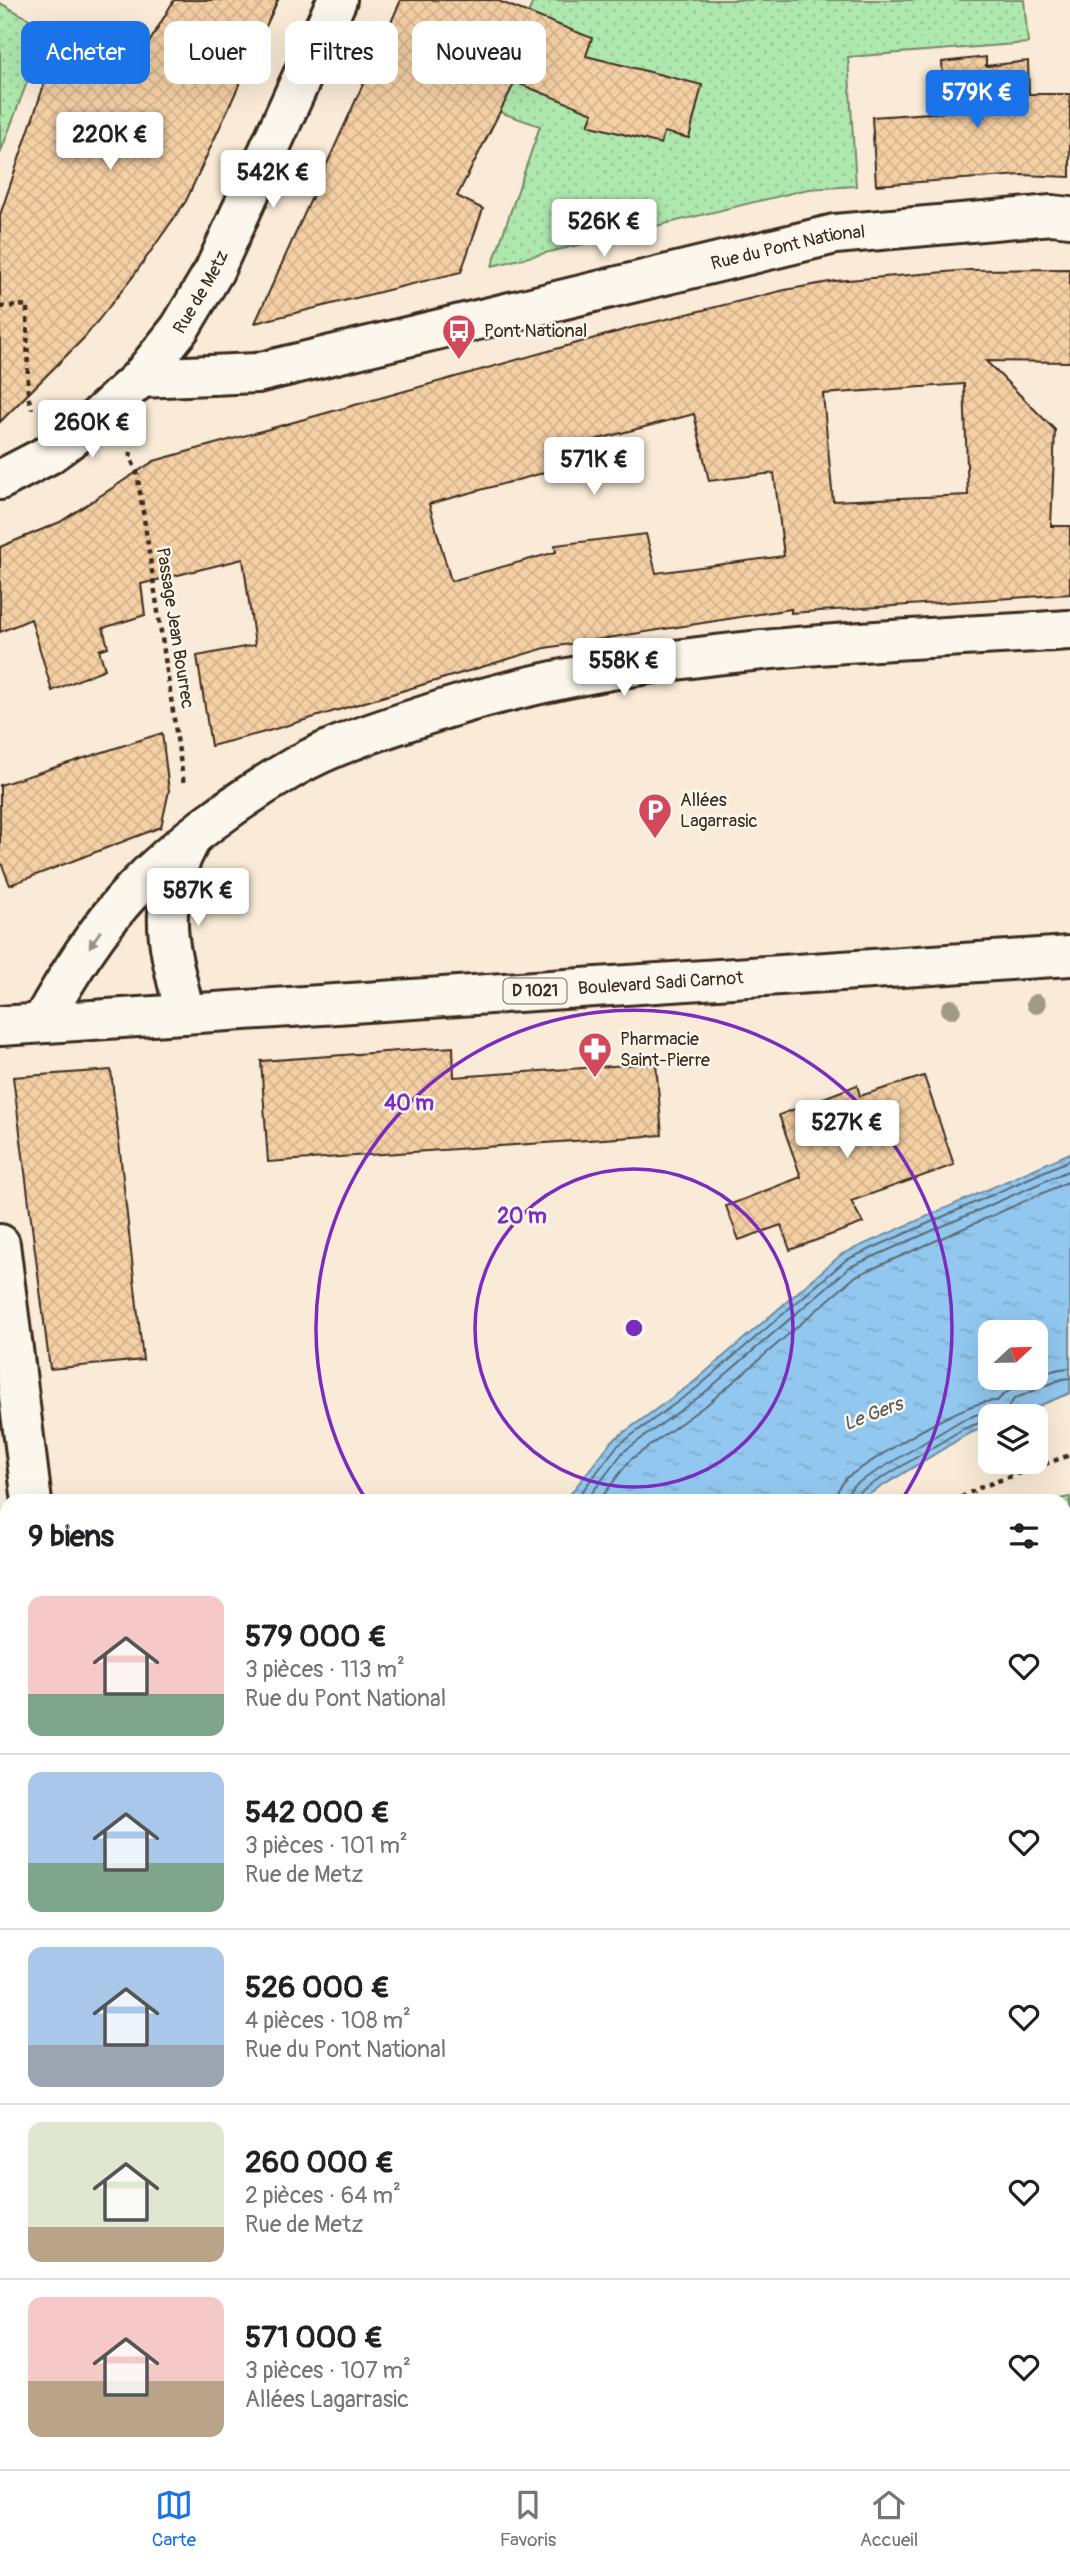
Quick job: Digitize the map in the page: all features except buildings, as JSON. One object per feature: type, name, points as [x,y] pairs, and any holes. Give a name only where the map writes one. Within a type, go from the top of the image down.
[{"type":"street","name":"Rue de Metz","points":[[0,480],[48,455],[88,426],[141,378],[180,328],[214,271],[337,0]]},
{"type":"street","name":"Rue du Pont National","points":[[141,378],[257,373],[835,234],[1052,215],[1070,217]]},
{"type":"street","points":[[41,1023],[101,929],[133,890],[193,837],[286,772],[341,744],[477,698],[576,675],[766,649],[1070,630]]},
{"type":"street","points":[[185,1014],[168,939],[167,904],[176,868],[193,837]]},
{"type":"street","name":"Boulevard Sadi Carnot","points":[[0,1026],[1070,956]]},
{"type":"street","points":[[0,1244],[31,1494]]},
{"type":"path","points":[[0,307],[27,305],[28,396],[48,455]]},
{"type":"path","name":"Passage Jean Bourrec","points":[[137,472],[185,787]]},
{"type":"path","points":[[967,1494],[1070,1455]]},
{"type":"green space","points":[[534,0],[1024,0],[1028,43],[848,57],[856,186],[808,189],[492,266],[540,126],[485,107],[496,84],[546,84],[546,21],[524,21]]},
{"type":"green space","points":[[0,3],[33,21],[21,21],[21,84],[26,84],[0,154]]},
{"type":"water","name":"Le Gers","points":[[1070,1153],[1070,1393],[1043,1404],[978,1404],[978,1430],[869,1494],[570,1494],[612,1441],[694,1382],[842,1254]]},
{"type":"place","name":"Pont National","points":[[459,361]]},
{"type":"place","name":"Allées Lagarrasic","points":[[655,840]]},
{"type":"place","name":"Pharmacie Saint-Pierre","points":[[595,1079]]}]
